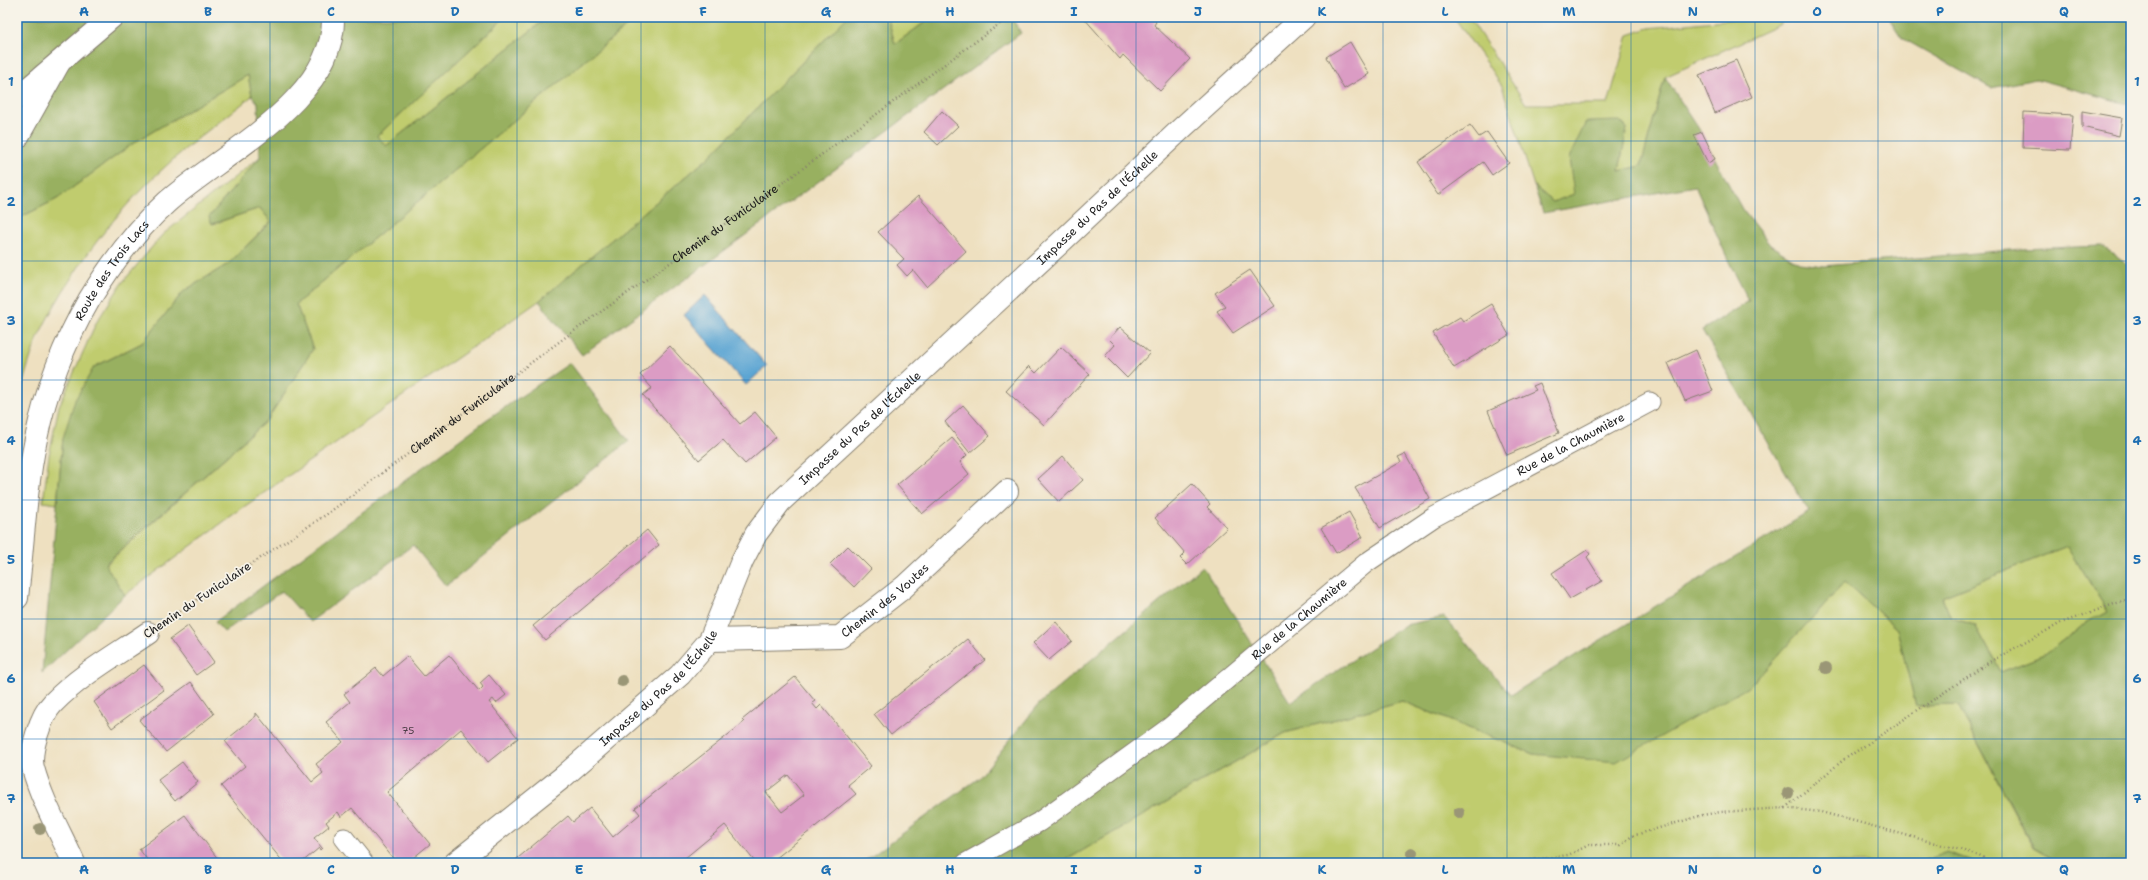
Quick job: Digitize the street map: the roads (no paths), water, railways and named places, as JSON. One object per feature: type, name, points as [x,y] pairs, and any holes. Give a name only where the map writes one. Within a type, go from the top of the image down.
[{"type":"street","points":[[17,98],[112,17]]},
{"type":"street","name":"Route des Trois Lacs","points":[[17,598],[35,440],[51,382],[76,323],[106,274],[126,246],[145,224],[192,182],[268,124],[308,87],[324,60],[332,38],[333,17]]},
{"type":"street","name":"Impasse du Pas de l'Échelle","points":[[455,863],[581,762],[680,675],[710,640],[742,561],[756,534],[780,502],[1182,128],[1304,17]]},
{"type":"street","points":[[17,138],[59,62]]},
{"type":"street","name":"Chemin des Voutes","points":[[710,640],[840,637],[904,587],[1007,491]]},
{"type":"street","name":"Chemin du Funiculaire","points":[[74,863],[54,822],[33,767],[33,746],[51,704],[73,684],[148,632]]},
{"type":"lane","name":"Rue de la Chaumière","points":[[966,863],[1039,822],[1170,727],[1366,563],[1434,517],[1498,481],[1650,402]]},
{"type":"lane","points":[[344,838],[364,863]]},
{"type":"water","points":[[705,295],[767,366],[746,385],[684,315]]}]
